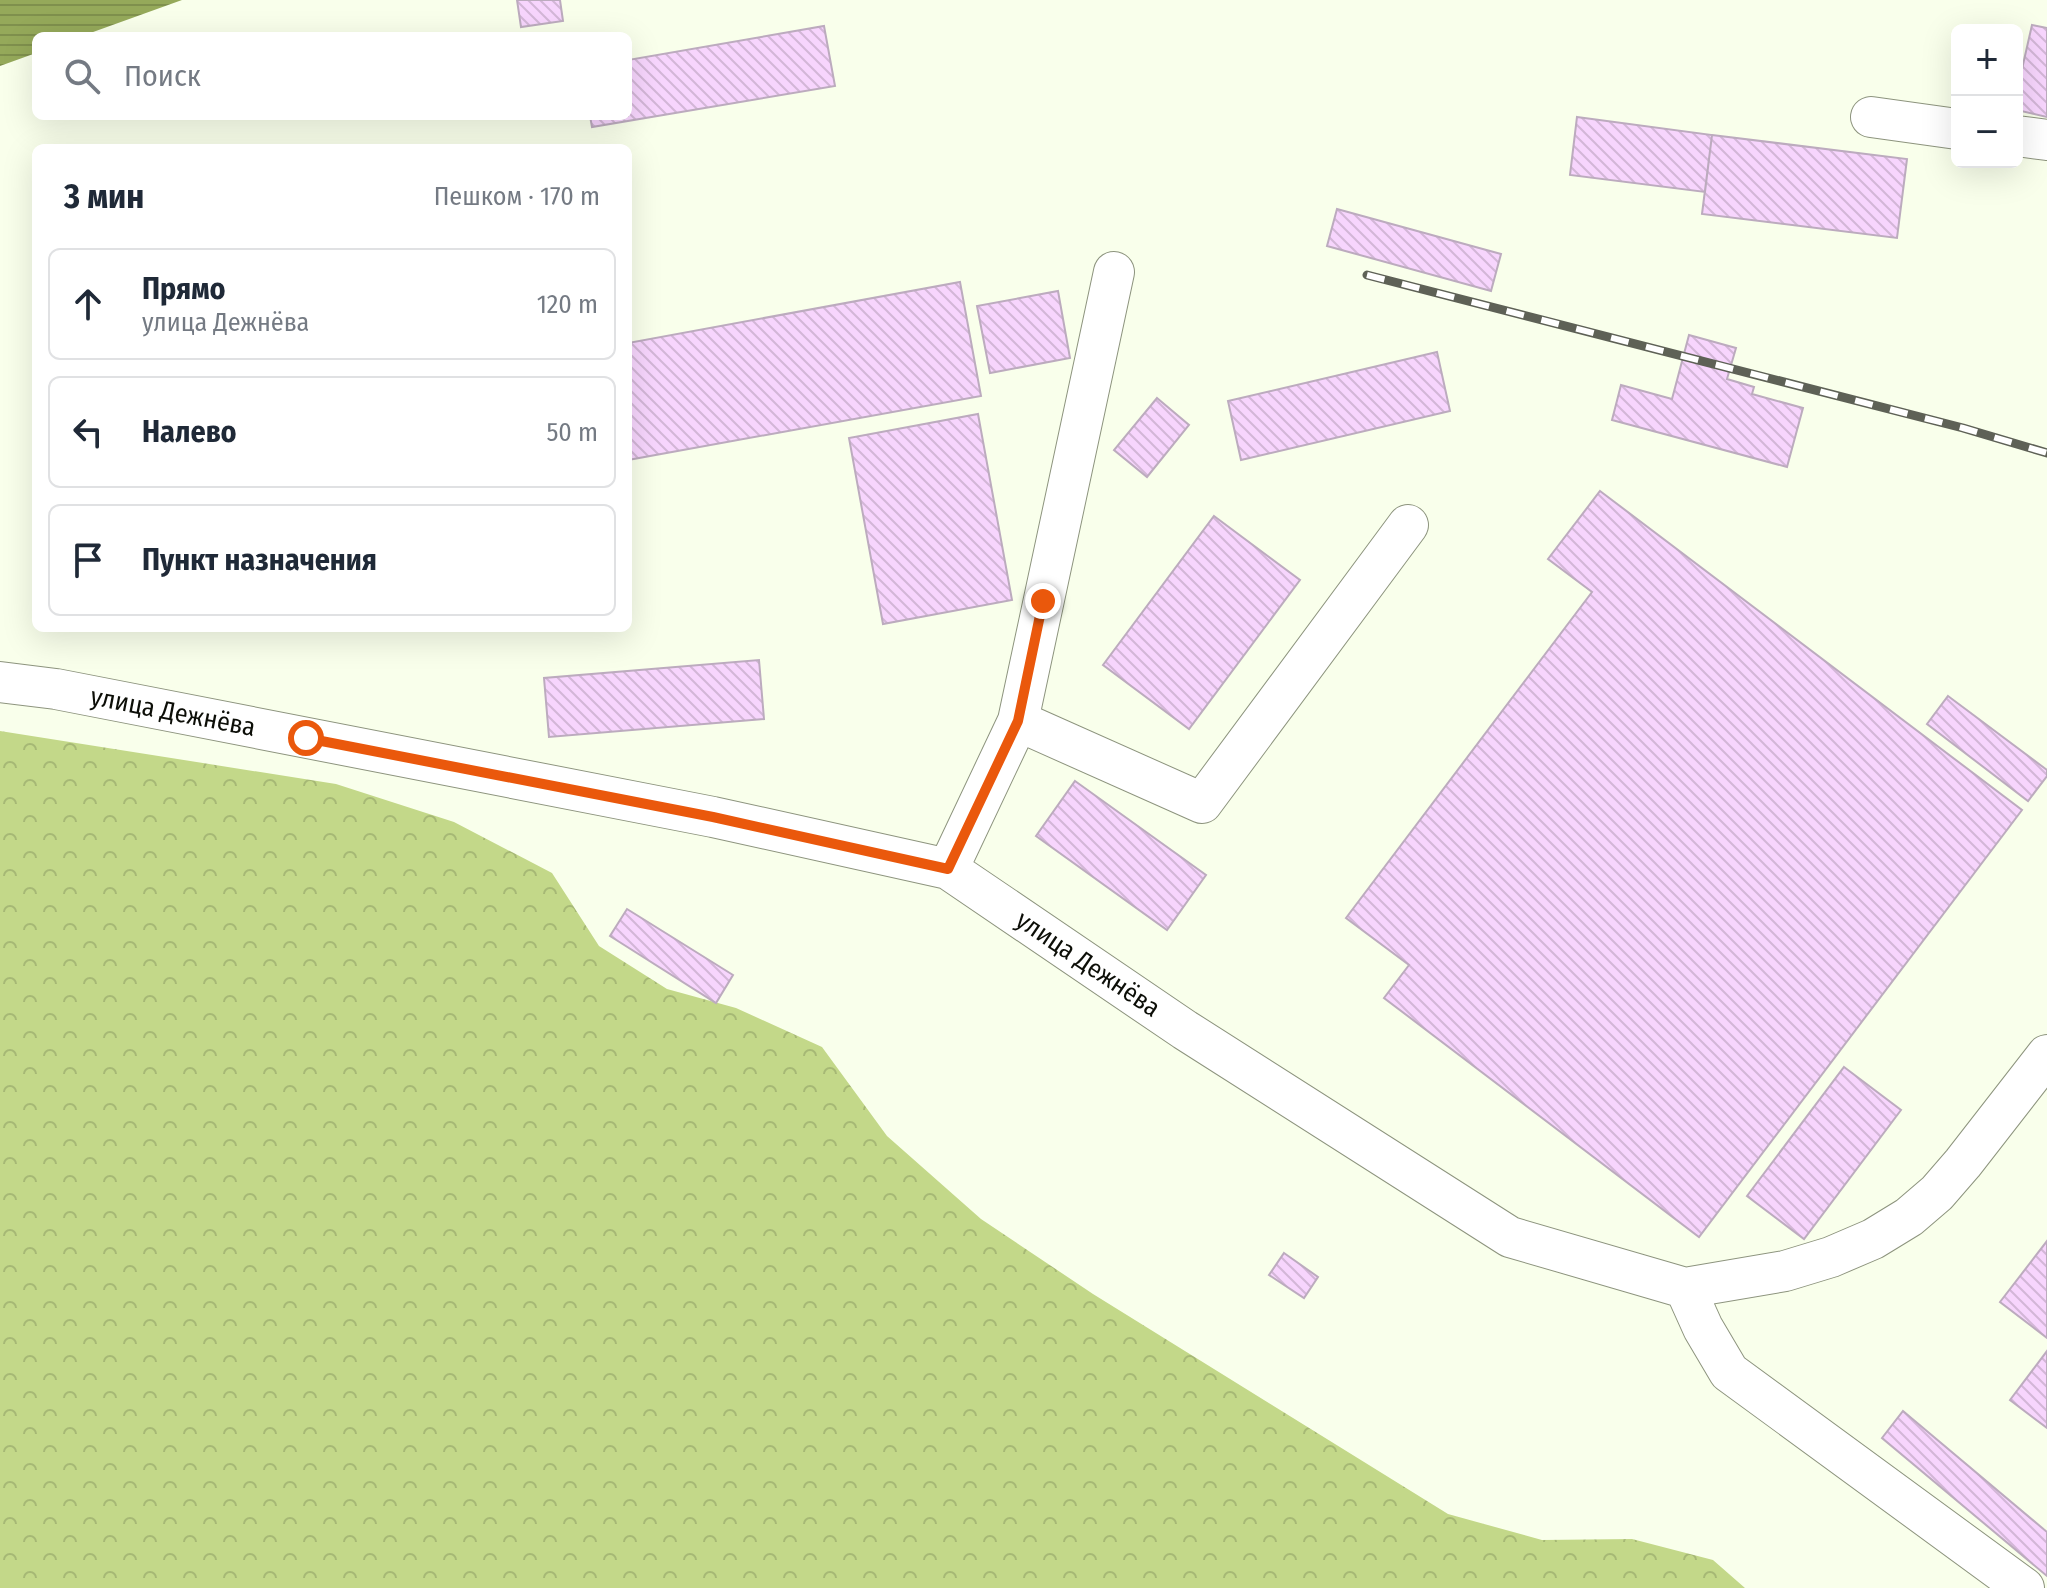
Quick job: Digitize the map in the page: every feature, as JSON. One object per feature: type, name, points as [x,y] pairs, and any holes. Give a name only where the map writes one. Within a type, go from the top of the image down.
[{"type":"street","points":[[1871,117],[1951,128]]},
{"type":"street","points":[[2023,137],[2047,140]]},
{"type":"street","points":[[948,869],[1018,721],[1114,272]]},
{"type":"street","points":[[1018,721],[1202,803],[1408,525]]},
{"type":"street","name":"улица Дежнёва","points":[[0,682],[56,689],[682,811],[948,869],[1185,1030],[1510,1237],[1685,1288],[1785,1271],[1831,1257],[1873,1239],[1909,1217],[1937,1193],[1963,1163],[2047,1055]]},
{"type":"street","points":[[1685,1288],[1703,1328],[1729,1372],[2024,1588]]},
{"type":"green space","points":[[0,731],[336,784],[454,822],[552,873],[599,946],[667,989],[736,1008],[822,1047],[887,1136],[981,1219],[1093,1294],[1448,1514],[1542,1540],[1632,1539],[1713,1560],[1745,1588],[0,1588]]},
{"type":"shaded area","points":[[0,0],[182,0],[93,32],[32,32],[32,54],[0,66]]},
{"type":"building","points":[[517,0],[560,0],[563,21],[521,27]]},
{"type":"building","points":[[2032,25],[2047,28],[2047,117],[2023,111],[2023,65]]},
{"type":"building","points":[[824,26],[835,86],[592,127],[591,120],[632,120],[632,59]]},
{"type":"building","points":[[1577,117],[1712,135],[1705,192],[1570,175]]},
{"type":"building","points":[[1712,135],[1907,159],[1897,238],[1702,214]]},
{"type":"building","points":[[1337,209],[1501,254],[1491,291],[1327,246]]},
{"type":"building","points":[[960,282],[981,396],[632,459],[632,342]]},
{"type":"building","points":[[1058,291],[1070,358],[990,373],[977,306]]},
{"type":"building","points":[[1689,335],[1736,348],[1727,379],[1754,387],[1752,394],[1803,408],[1787,467],[1612,420],[1621,385],[1672,399]]},
{"type":"building","points":[[1437,352],[1450,411],[1241,460],[1228,401]]},
{"type":"building","points":[[1157,398],[1189,425],[1147,477],[1114,450]]},
{"type":"building","points":[[978,414],[1012,600],[883,624],[849,438]]},
{"type":"building","points":[[1600,491],[2022,810],[1699,1237],[1384,998],[1409,965],[1346,918],[1592,592],[1548,559]]},
{"type":"building","points":[[1214,516],[1300,580],[1189,729],[1103,665]]},
{"type":"building","points":[[759,660],[764,719],[549,737],[544,678]]},
{"type":"building","points":[[1948,696],[2047,770],[2047,776],[2028,801],[1927,724]]},
{"type":"building","points":[[1075,781],[1206,875],[1167,930],[1036,836]]},
{"type":"building","points":[[627,909],[733,975],[716,1003],[610,936]]},
{"type":"building","points":[[1844,1067],[1901,1110],[1804,1239],[1747,1196]]},
{"type":"building","points":[[2047,1241],[2047,1338],[2000,1302]]},
{"type":"building","points":[[1284,1253],[1318,1277],[1304,1298],[1269,1275]]},
{"type":"building","points":[[2047,1351],[2047,1428],[2010,1400]]},
{"type":"building","points":[[1903,1411],[2047,1532],[2047,1576],[1882,1438]]},
{"type":"railway","points":[[1367,275],[1963,428],[2047,453]]},
{"type":"route","points":[[306,738],[713,817],[948,869],[1018,721],[1043,601]]}]
